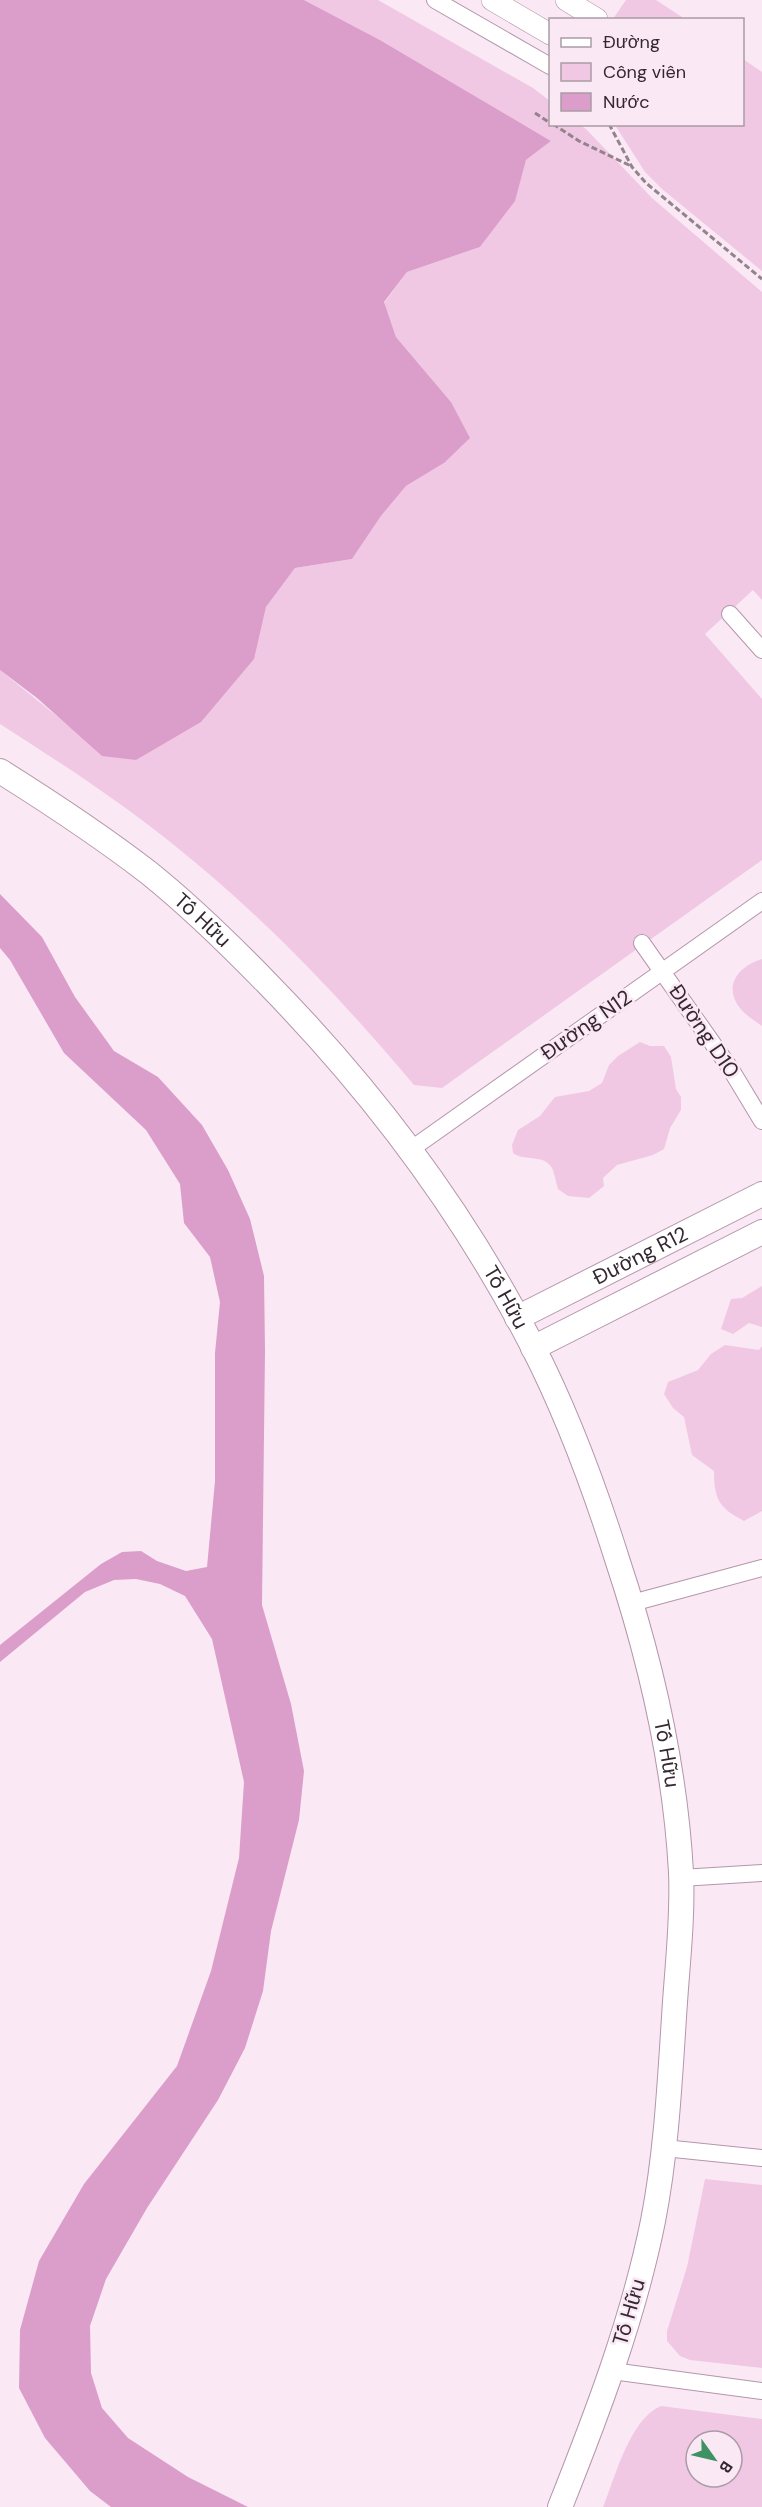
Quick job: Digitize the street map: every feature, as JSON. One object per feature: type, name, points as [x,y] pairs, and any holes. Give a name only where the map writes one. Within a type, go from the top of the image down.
[{"type":"main road","name":"Tố Hữu","points":[[0,771],[53,804],[147,872],[236,951],[334,1055],[410,1150],[496,1280],[533,1348],[559,1402],[596,1494],[632,1603],[667,1746],[677,1813],[681,1878],[680,1950],[669,2109],[649,2240],[637,2291],[612,2372],[560,2507]]},
{"type":"main road","name":"Đường R12","points":[[518,1318],[762,1194]]},
{"type":"main road","name":"Đường R12","points":[[533,1348],[762,1232]]},
{"type":"street","points":[[435,0],[549,65]]},
{"type":"street","points":[[492,0],[549,33]]},
{"type":"street","points":[[566,0],[595,18]]},
{"type":"street","points":[[730,614],[762,650]]},
{"type":"street","name":"Đường N12","points":[[410,1150],[762,901]]},
{"type":"street","name":"Đường D10","points":[[642,943],[730,1068],[762,1121]]},
{"type":"street","points":[[632,1603],[762,1568]]},
{"type":"street","points":[[681,1878],[762,1873]]},
{"type":"street","points":[[664,2148],[762,2158]]},
{"type":"street","points":[[612,2372],[762,2391]]},
{"type":"path","points":[[535,113],[549,122]]},
{"type":"path","points":[[556,126],[632,167]]},
{"type":"path","points":[[610,126],[632,167],[659,195],[762,279]]},
{"type":"green space","points":[[304,0],[378,0],[533,88],[549,100],[549,126],[582,126],[586,129],[652,198],[762,292],[762,600],[753,590],[705,634],[762,699],[762,860],[442,1088],[414,1085],[298,957],[203,869],[149,825],[107,795],[0,724],[0,670],[69,726],[253,660],[266,607],[295,568],[352,559],[381,516],[406,486],[444,463],[451,402],[396,337],[384,303],[407,272],[480,247],[514,201],[526,160],[551,141],[380,40]]},
{"type":"green space","points":[[626,0],[656,0],[683,18],[614,18]]},
{"type":"green space","points":[[744,60],[762,72],[762,271],[662,189],[645,172],[616,126],[744,126]]},
{"type":"green space","points":[[762,959],[762,1026],[739,1008],[733,989],[734,982],[742,970]]},
{"type":"green space","points":[[640,1042],[650,1046],[664,1046],[671,1057],[676,1089],[681,1097],[681,1110],[670,1128],[664,1149],[653,1155],[617,1165],[603,1178],[604,1186],[589,1198],[568,1196],[558,1189],[553,1170],[545,1161],[513,1153],[512,1145],[518,1130],[540,1116],[555,1097],[589,1091],[602,1083],[609,1065],[618,1056]]},
{"type":"green space","points":[[762,1286],[762,1327],[749,1323],[733,1334],[721,1329],[731,1299],[742,1298]]},
{"type":"green space","points":[[725,1345],[759,1350],[762,1346],[762,1511],[744,1521],[729,1512],[720,1502],[715,1489],[714,1471],[692,1455],[684,1417],[673,1408],[664,1394],[668,1382],[698,1370],[711,1354]]},
{"type":"green space","points":[[705,2179],[762,2185],[762,2368],[690,2360],[680,2356],[667,2341],[667,2331],[687,2267]]},
{"type":"green space","points":[[661,2406],[762,2419],[762,2507],[603,2507],[625,2450],[640,2423]]},
{"type":"water","points":[[0,0],[304,0],[380,40],[551,141],[526,160],[515,201],[480,247],[407,272],[384,302],[396,337],[451,402],[470,438],[444,463],[406,486],[381,516],[352,559],[295,568],[266,607],[254,659],[201,722],[136,760],[102,756],[37,698],[0,670]]},
{"type":"water","points":[[0,894],[42,937],[75,997],[114,1051],[158,1077],[202,1125],[228,1170],[250,1219],[264,1276],[262,1605],[291,1704],[304,1771],[299,1820],[271,1931],[263,1991],[245,2048],[218,2100],[147,2208],[106,2279],[90,2326],[91,2373],[102,2408],[128,2438],[188,2477],[248,2507],[111,2507],[90,2491],[45,2438],[19,2388],[20,2330],[39,2261],[84,2184],[177,2066],[211,1971],[239,1858],[244,1782],[212,1639],[185,1596],[160,1584],[136,1579],[114,1580],[85,1592],[0,1662],[0,1645],[101,1564],[122,1552],[141,1551],[157,1561],[186,1571],[207,1567],[215,1481],[215,1353],[220,1302],[210,1257],[184,1223],[180,1184],[146,1130],[64,1053],[10,960],[0,948]]}]
